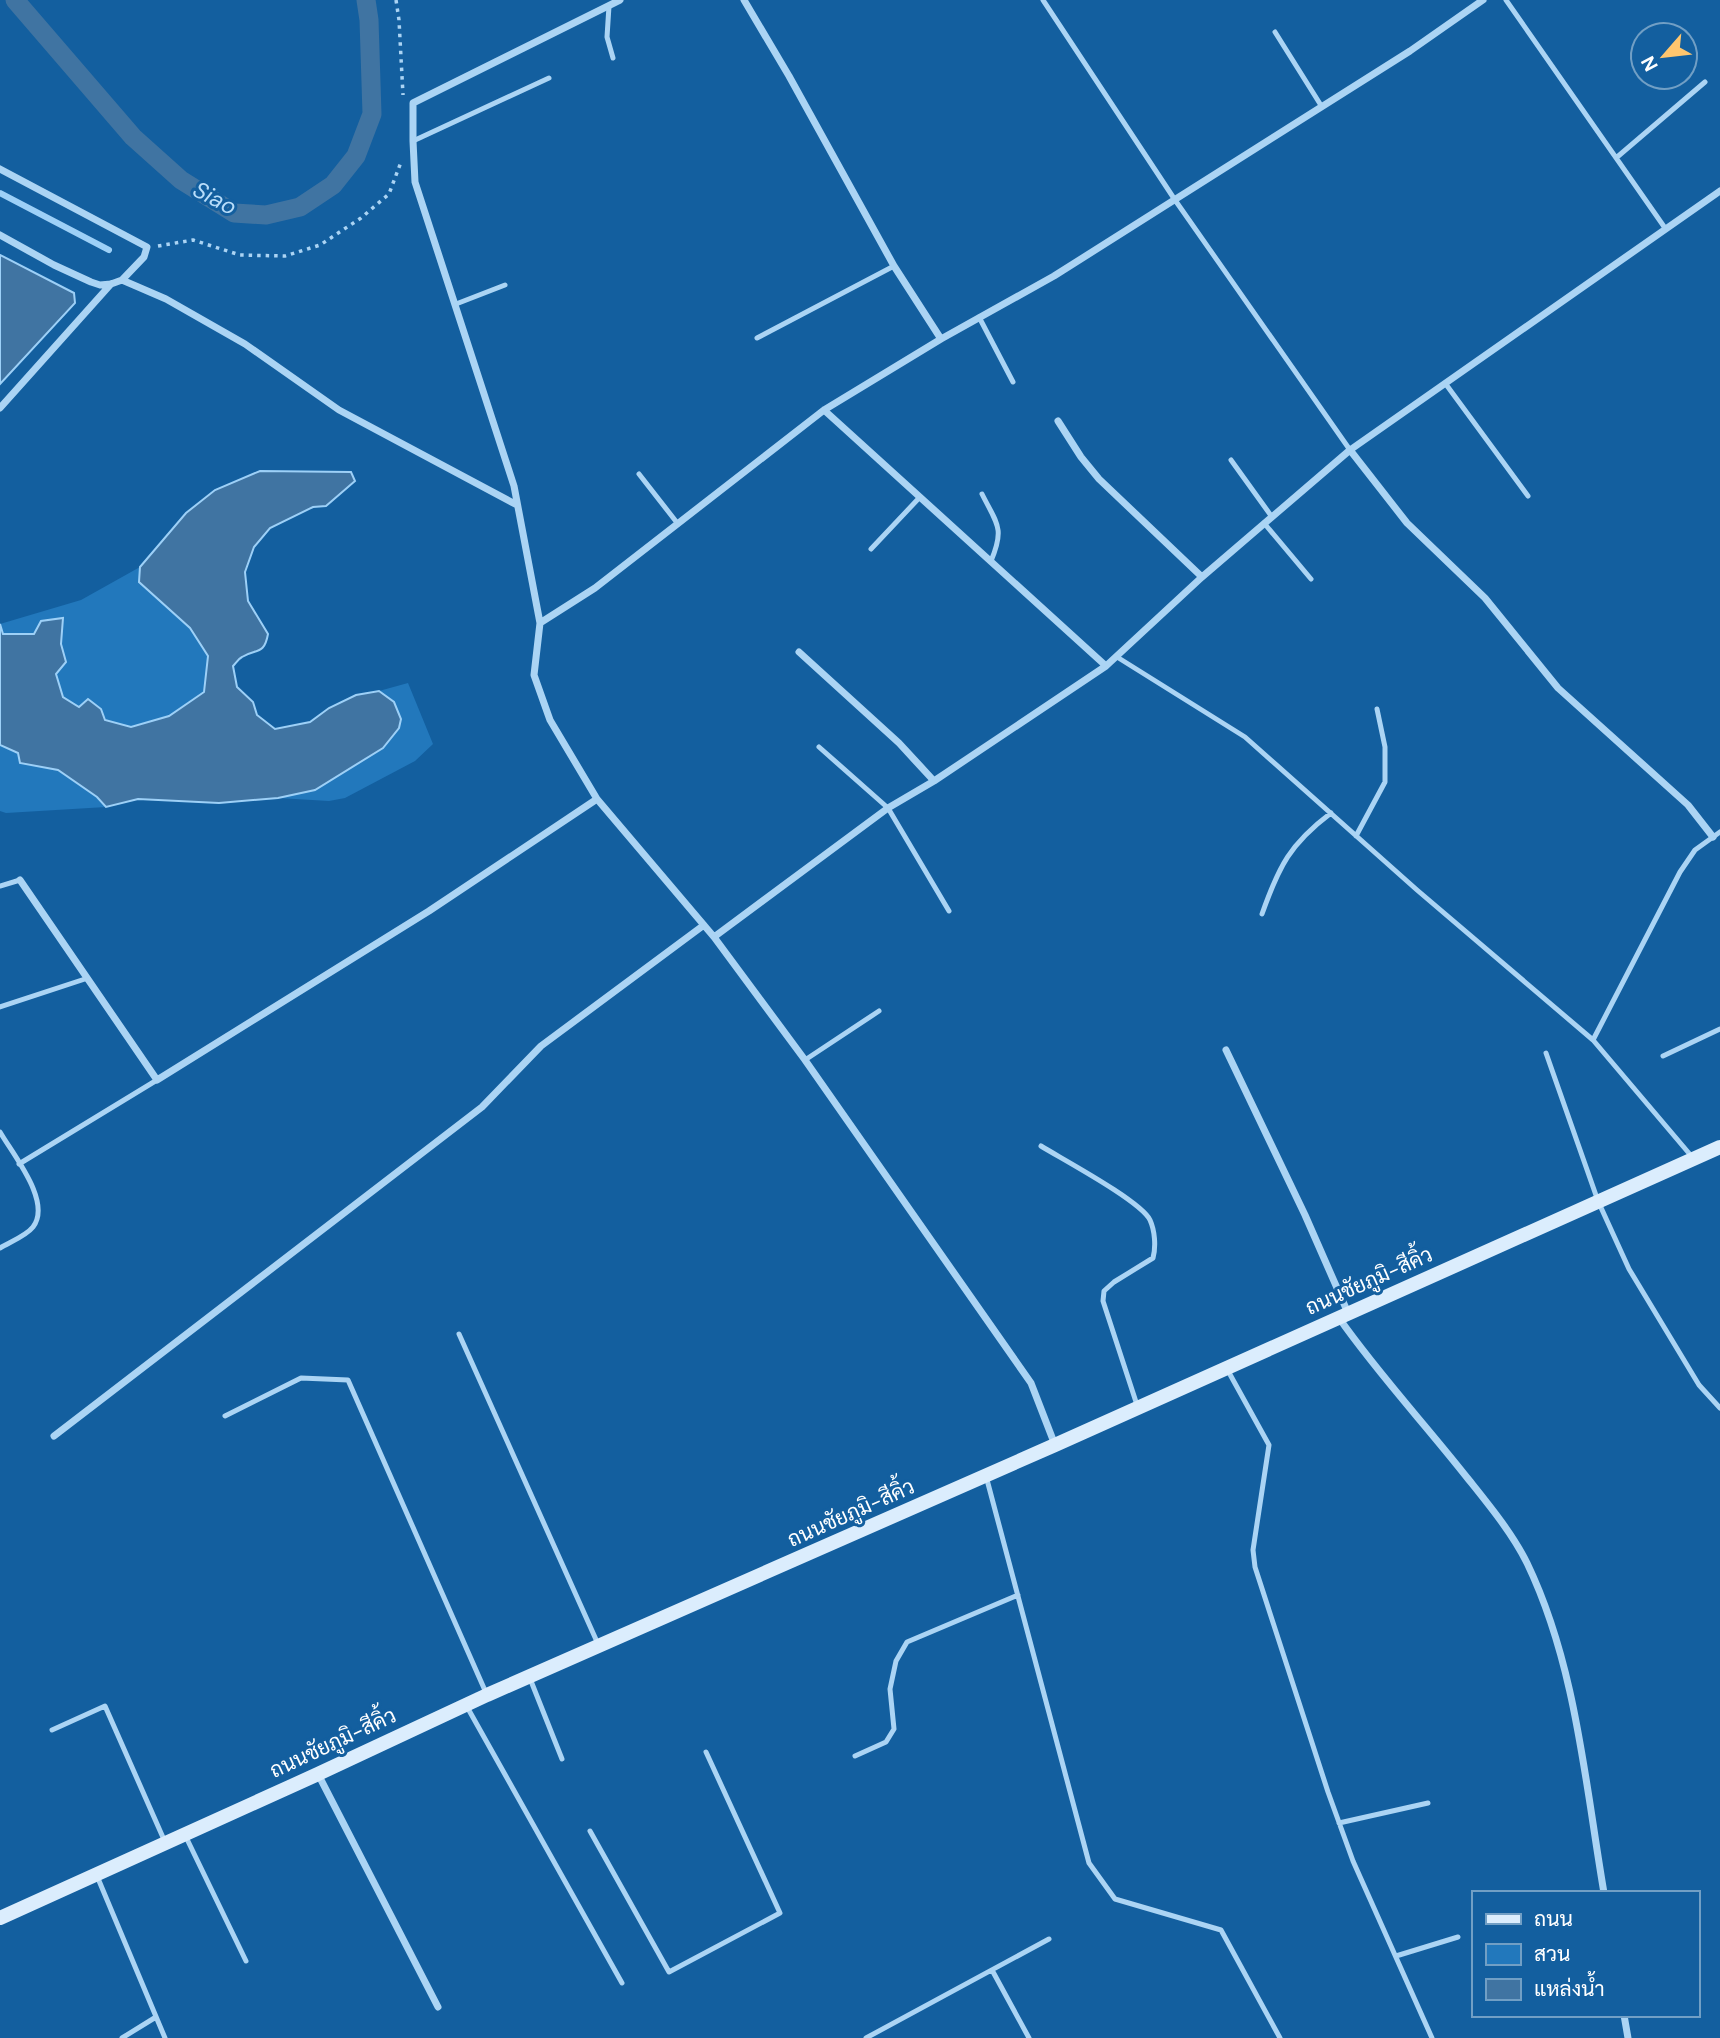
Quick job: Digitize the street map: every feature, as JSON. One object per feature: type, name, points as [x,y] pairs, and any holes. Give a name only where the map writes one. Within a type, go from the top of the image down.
[{"type":"main road","name":"ถนนชัยภูมิ-สีคิ้ว","points":[[0,1917],[529,1676],[1055,1446],[1720,1147]]},
{"type":"street","points":[[744,0],[894,266],[941,339]]},
{"type":"street","points":[[540,623],[595,588],[824,410],[941,339],[1054,276],[1410,51],[1483,0]]},
{"type":"street","points":[[615,2],[414,103],[412,141],[415,182],[514,486],[540,623],[534,676],[550,720],[597,799],[714,937],[805,1060],[1031,1383],[1055,1446]]},
{"type":"street","points":[[0,169],[147,247],[144,257],[131,272],[111,285],[0,408]]},
{"type":"street","points":[[714,937],[888,808],[934,781],[1106,666],[1202,577],[1350,450],[1720,191]]},
{"type":"street","points":[[0,235],[91,282],[111,285]]},
{"type":"street","points":[[122,279],[166,299],[245,344],[339,410],[517,505]]},
{"type":"street","points":[[824,410],[1106,666]]},
{"type":"street","points":[[1058,421],[1099,479],[1202,577]]},
{"type":"street","points":[[1350,450],[1406,523],[1485,598],[1558,688],[1688,805],[1717,835]]},
{"type":"street","points":[[799,652],[899,743],[934,781]]},
{"type":"street","points":[[20,880],[157,1080],[429,912],[597,799]]},
{"type":"street","points":[[54,1436],[482,1107],[541,1046],[704,925]]},
{"type":"street","points":[[1226,1050],[1305,1215],[1343,1315],[1368,1360],[1494,1511],[1526,1561],[1550,1620],[1568,1679],[1604,1891]]},
{"type":"street","points":[[318,1774],[438,2007]]},
{"type":"street","points":[[1624,2017],[1628,2038]]},
{"type":"lane","points":[[1044,0],[1175,200],[1350,450]]},
{"type":"lane","points":[[1506,0],[1665,228]]},
{"type":"lane","points":[[613,58],[607,37],[615,2]]},
{"type":"lane","points":[[1275,32],[1322,107]]},
{"type":"lane","points":[[412,141],[549,78]]},
{"type":"lane","points":[[1616,158],[1705,82]]},
{"type":"lane","points":[[757,338],[894,266]]},
{"type":"lane","points":[[456,304],[505,285]]},
{"type":"lane","points":[[979,317],[1013,383]]},
{"type":"lane","points":[[1445,383],[1528,496]]},
{"type":"lane","points":[[1231,460],[1272,517]]},
{"type":"lane","points":[[639,474],[678,524]]},
{"type":"lane","points":[[982,494],[999,527],[998,542],[990,561]]},
{"type":"lane","points":[[871,549],[920,497]]},
{"type":"lane","points":[[1265,523],[1311,579]]},
{"type":"lane","points":[[1117,657],[1245,737],[1593,1040],[1693,1158]]},
{"type":"lane","points":[[1356,836],[1385,782],[1385,747],[1377,709]]},
{"type":"lane","points":[[819,747],[888,808],[949,911]]},
{"type":"lane","points":[[1262,914],[1272,884],[1287,854],[1310,829],[1331,813]]},
{"type":"lane","points":[[1593,1040],[1680,872],[1695,850],[1717,835]]},
{"type":"lane","points":[[0,886],[20,880]]},
{"type":"lane","points":[[0,1007],[88,978]]},
{"type":"lane","points":[[805,1060],[879,1011]]},
{"type":"lane","points":[[1663,1056],[1720,1028]]},
{"type":"lane","points":[[1546,1053],[1598,1201],[1629,1269],[1699,1385],[1720,1408]]},
{"type":"lane","points":[[19,1164],[157,1080]]},
{"type":"lane","points":[[0,1132],[36,1193],[40,1207],[31,1230],[0,1248]]},
{"type":"lane","points":[[1041,1146],[1136,1205],[1150,1219],[1155,1248],[1153,1258],[1114,1282],[1104,1291],[1103,1301],[1138,1408]]},
{"type":"lane","points":[[459,1334],[599,1647]]},
{"type":"lane","points":[[1226,1368],[1269,1445],[1253,1550],[1255,1567],[1353,1861],[1432,2038]]},
{"type":"lane","points":[[225,1416],[301,1378],[348,1380],[487,1695]]},
{"type":"lane","points":[[986,1476],[1089,1863],[1115,1899],[1221,1930],[1280,2038]]},
{"type":"lane","points":[[855,1756],[886,1742],[894,1729],[890,1689],[896,1661],[907,1642],[1018,1595]]},
{"type":"lane","points":[[529,1676],[562,1759]]},
{"type":"lane","points":[[466,1705],[622,1983]]},
{"type":"lane","points":[[52,1730],[105,1706],[164,1842]]},
{"type":"lane","points":[[590,1831],[669,1972],[780,1913],[706,1752]]},
{"type":"lane","points":[[1339,1823],[1428,1803]]},
{"type":"lane","points":[[184,1833],[246,1961]]},
{"type":"lane","points":[[96,1875],[164,2038]]},
{"type":"lane","points":[[1396,1956],[1458,1937]]},
{"type":"lane","points":[[866,2038],[876,2036],[1049,1939]]},
{"type":"lane","points":[[992,1970],[1029,2038]]},
{"type":"lane","points":[[122,2038],[156,2017]]},
{"type":"path","points":[[396,0],[404,105]]},
{"type":"path","points":[[147,247],[193,240],[240,255],[285,256],[320,245],[361,218],[388,194],[403,156]]},
{"type":"green space","points":[[140,567],[139,582],[190,628],[208,656],[204,691],[169,716],[131,727],[105,720],[101,709],[88,700],[79,708],[63,697],[56,674],[66,662],[61,644],[34,634],[3,634],[0,624],[81,600]]},
{"type":"green space","points":[[408,683],[433,744],[415,761],[345,798],[329,801],[278,798],[315,790],[394,702],[379,691]]},
{"type":"green space","points":[[0,745],[18,753],[20,763],[58,770],[97,797],[106,807],[6,813],[0,811]]},
{"type":"water","points":[[0,255],[74,293],[75,303],[0,384]]},
{"type":"water","points":[[260,471],[351,472],[355,481],[326,506],[313,507],[270,528],[254,547],[245,572],[248,601],[268,634],[262,649],[247,654],[233,666],[237,687],[253,702],[257,715],[275,729],[310,722],[329,708],[356,695],[379,691],[394,702],[401,719],[399,728],[383,748],[315,790],[278,798],[219,803],[138,799],[106,807],[97,797],[58,770],[20,763],[18,753],[0,745],[0,624],[3,634],[34,634],[41,621],[63,618],[61,644],[66,662],[56,674],[63,697],[79,707],[88,699],[101,709],[105,720],[131,727],[169,716],[204,692],[208,656],[190,628],[139,582],[140,567],[186,513],[215,490]]},
{"type":"waterway","name":"Siao","points":[[15,0],[133,137],[181,180],[234,213],[266,215],[300,207],[333,185],[356,156],[372,114],[366,0]]},
{"type":"waterway","points":[[0,193],[109,250]]}]
